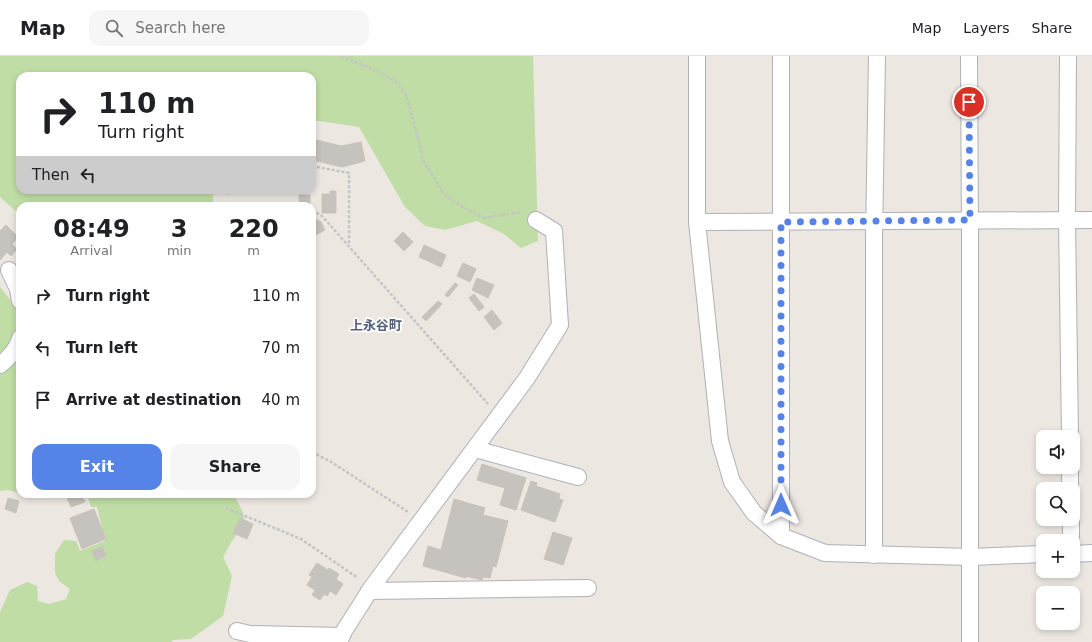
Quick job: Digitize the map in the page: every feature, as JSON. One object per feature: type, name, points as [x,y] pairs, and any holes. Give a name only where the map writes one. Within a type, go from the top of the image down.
[{"type":"street","points":[[697,56],[697,222],[720,441],[732,482],[754,513],[781,536],[826,553],[971,557],[1036,554]]},
{"type":"street","points":[[781,56],[781,536]]},
{"type":"street","points":[[874,555],[874,220],[877,56]]},
{"type":"street","points":[[968,56],[970,220],[970,642]]},
{"type":"street","points":[[1068,56],[1070,430]]},
{"type":"street","points":[[237,631],[250,634],[340,639],[344,630],[371,589],[527,378],[560,325],[554,231],[536,220]]},
{"type":"street","points":[[697,222],[1092,220]]},
{"type":"street","points":[[10,270],[16,284]]},
{"type":"street","points":[[0,365],[16,348]]},
{"type":"street","points":[[475,449],[578,477]]},
{"type":"street","points":[[1080,554],[1092,554]]},
{"type":"street","points":[[371,589],[588,588]]},
{"type":"path","points":[[342,56],[382,73],[396,82],[406,94],[420,144],[422,158],[443,193],[455,202],[483,218],[534,211],[539,213],[536,220]]},
{"type":"path","points":[[316,167],[349,173],[349,246]]},
{"type":"path","points":[[316,212],[322,216],[349,246],[499,416]]},
{"type":"path","points":[[316,454],[333,463],[421,520]]},
{"type":"path","points":[[226,508],[300,539],[371,589]]},
{"type":"green space","points":[[0,56],[533,56],[538,241],[521,248],[504,234],[477,221],[445,230],[425,226],[405,207],[359,127],[316,121],[316,72],[16,72],[16,194],[213,194],[213,202],[16,202],[16,211],[0,197]]},
{"type":"green space","points":[[0,287],[16,307],[16,492],[8,490],[0,491]]},
{"type":"green space","points":[[88,498],[236,498],[242,510],[245,521],[223,557],[232,576],[223,616],[191,639],[173,640],[171,642],[0,642],[0,612],[10,590],[27,582],[37,586],[38,601],[49,604],[66,599],[70,589],[59,581],[55,573],[55,554],[64,540],[76,541],[80,551],[105,541],[97,507],[91,507]]},
{"type":"building","points":[[316,140],[341,146],[361,142],[365,161],[342,167],[316,161]]},
{"type":"building","points":[[330,191],[336,191],[336,213],[322,213],[322,194],[330,194]]},
{"type":"building","points":[[299,195],[310,195],[310,202],[299,201]]},
{"type":"building","points":[[316,219],[321,222],[325,230],[316,235]]},
{"type":"building","points":[[6,225],[16,235],[16,239],[12,244],[16,250],[11,256],[7,252],[0,260],[0,231]]},
{"type":"building","points":[[403,232],[413,242],[404,251],[394,241]]},
{"type":"building","points":[[424,245],[446,255],[441,267],[419,257]]},
{"type":"building","points":[[463,263],[476,269],[470,282],[457,276]]},
{"type":"building","points":[[477,278],[494,285],[488,298],[472,290]]},
{"type":"building","points":[[455,283],[458,285],[448,297],[445,295]]},
{"type":"building","points":[[474,294],[484,307],[479,311],[469,298]]},
{"type":"building","points":[[438,301],[442,304],[426,321],[422,317]]},
{"type":"building","points":[[492,310],[502,323],[494,330],[484,317]]},
{"type":"building","points":[[482,464],[526,478],[516,510],[500,505],[505,488],[477,480]]},
{"type":"building","points":[[531,481],[537,483],[536,486],[560,494],[559,499],[563,500],[555,522],[521,510]]},
{"type":"building","points":[[8,498],[19,501],[16,513],[5,509]]},
{"type":"building","points":[[67,498],[83,498],[85,502],[71,507]]},
{"type":"building","points":[[454,499],[485,508],[483,515],[508,521],[496,567],[493,566],[490,578],[483,577],[482,580],[466,576],[466,578],[423,566],[428,546],[441,550]]},
{"type":"building","points":[[94,509],[106,539],[82,549],[70,518]]},
{"type":"building","points":[[240,518],[253,524],[247,539],[233,533]]},
{"type":"building","points":[[553,532],[572,538],[563,565],[544,559]]},
{"type":"building","points":[[102,547],[106,556],[96,561],[92,551]]},
{"type":"building","points":[[317,563],[328,570],[329,568],[339,574],[336,579],[343,584],[336,595],[330,591],[327,596],[324,594],[320,600],[312,595],[315,590],[307,585],[312,577],[309,575]]},
{"type":"district","name":"上永谷町","points":[[376,325]]},
{"type":"route","points":[[781,505],[781,222],[970,220],[969,102]]}]
